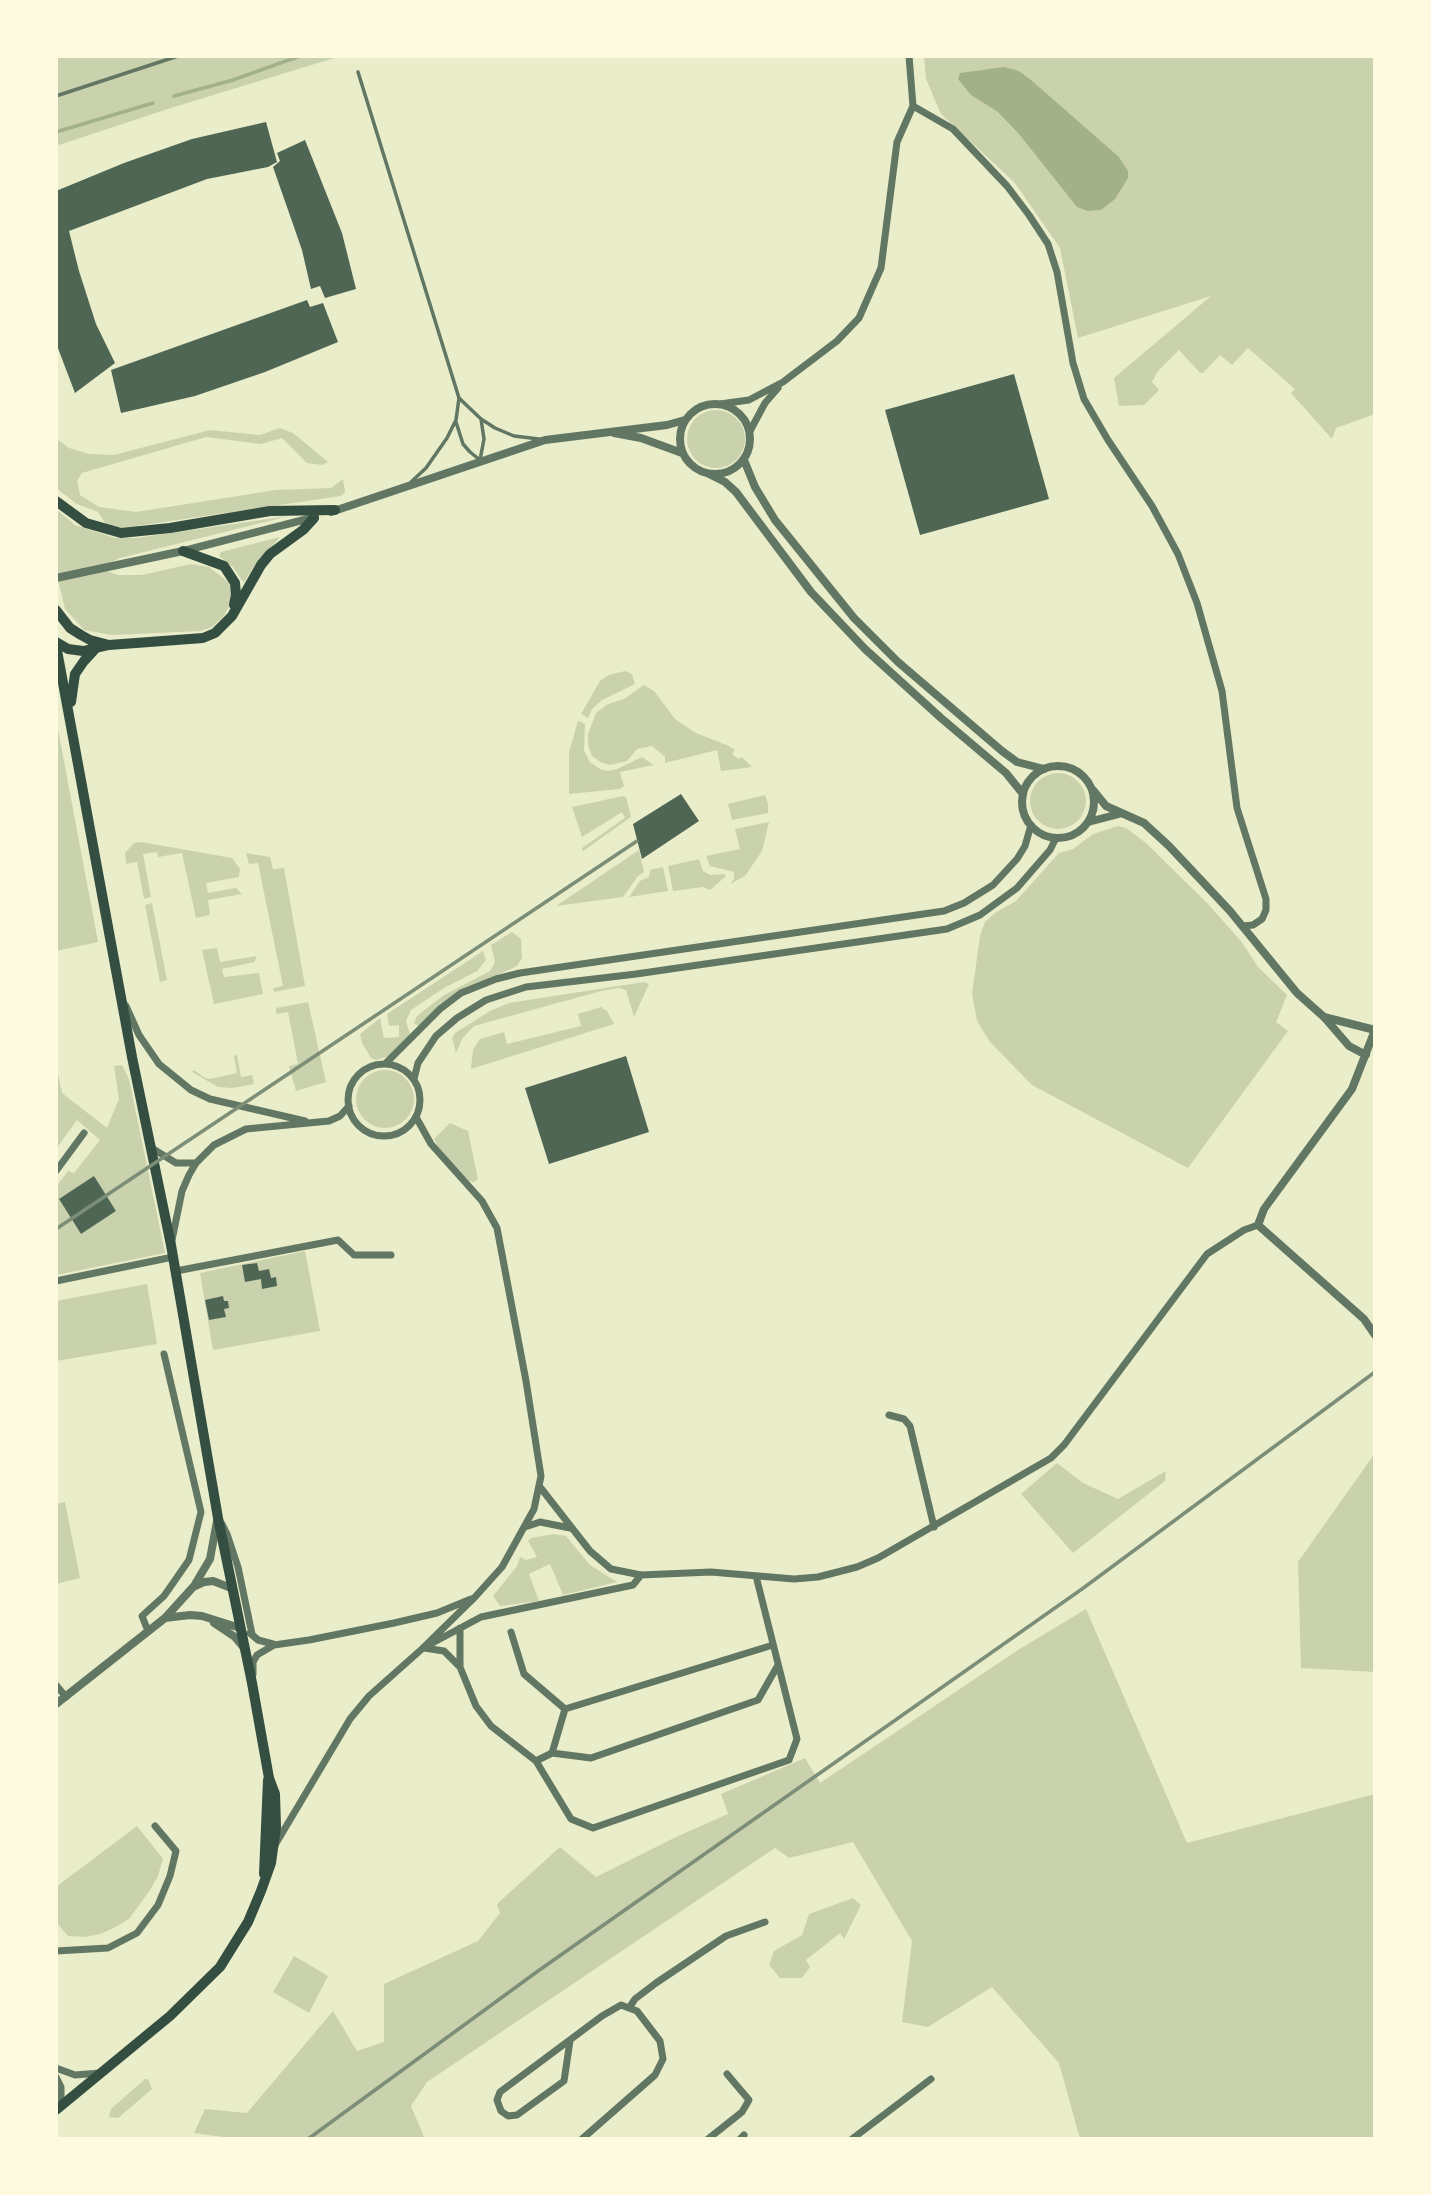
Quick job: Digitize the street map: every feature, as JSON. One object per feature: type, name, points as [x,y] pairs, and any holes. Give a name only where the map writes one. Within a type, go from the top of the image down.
[{"type":"main road","points":[[56,501],[86,523],[121,533],[170,528],[270,511],[335,510]]},
{"type":"main road","points":[[56,643],[75,650],[95,649],[109,645],[203,638],[215,633],[232,616],[270,554],[303,530],[314,518]]},
{"type":"main road","points":[[183,551],[224,566],[235,583],[232,616]]},
{"type":"main road","points":[[56,610],[70,628],[90,640],[109,645]]},
{"type":"main road","points":[[56,643],[120,993],[176,1271],[231,1588],[269,1778],[275,1794],[275,1846],[271,1863],[248,1922],[220,1967],[170,2016],[59,2108]]},
{"type":"main road","points":[[69,716],[75,674],[95,649]]},
{"type":"main road","points":[[56,691],[69,716]]},
{"type":"main road","points":[[264,1878],[269,1778]]},
{"type":"street","points":[[56,578],[183,551],[314,518],[545,440],[667,425],[685,420],[700,407],[749,400],[783,382],[837,341],[859,318],[881,268],[897,142],[913,106],[909,56]]},
{"type":"street","points":[[913,106],[953,129],[1007,186],[1048,244],[1057,272],[1073,363],[1084,399],[1152,506],[1178,554],[1197,603],[1222,691],[1237,808],[1266,899],[1262,919],[1253,925],[1242,926]]},
{"type":"street","points":[[709,474],[729,472],[744,460],[749,451],[750,431],[765,403],[783,382]]},
{"type":"street","points":[[720,404],[739,413],[750,431]]},
{"type":"street","points":[[685,420],[680,442],[682,453],[689,463],[725,482],[736,492],[811,592],[865,649],[932,711],[1006,773],[1023,794]]},
{"type":"street","points":[[604,431],[641,438],[682,453]]},
{"type":"street","points":[[744,460],[755,487],[775,520],[854,618],[898,662],[1002,751],[1017,762],[1044,769]]},
{"type":"street","points":[[1119,814],[1088,822],[1074,834],[1056,838],[1046,836],[1031,825],[1023,805],[1023,794],[1034,775],[1044,769],[1068,767],[1078,772],[1106,806],[1144,823],[1169,846],[1242,926],[1297,993],[1324,1017],[1349,1046],[1366,1055]]},
{"type":"street","points":[[1088,822],[1095,801],[1093,790]]},
{"type":"street","points":[[386,1063],[407,1071],[414,1079],[420,1097],[416,1117],[407,1129],[393,1135],[378,1136],[365,1130],[354,1120],[349,1106],[349,1092],[355,1079],[372,1066],[386,1063],[396,1056],[440,1009],[461,993],[520,973],[944,911],[964,903],[993,885],[1017,859],[1025,846],[1031,825]]},
{"type":"street","points":[[414,1079],[418,1063],[436,1036],[457,1018],[486,1000],[526,987],[636,974],[947,929],[980,915],[1017,888],[1050,850],[1056,838]]},
{"type":"street","points":[[120,993],[139,1035],[159,1064],[191,1090],[210,1099],[315,1124]]},
{"type":"street","points":[[540,1487],[600,1562],[611,1569],[641,1575],[711,1572],[794,1579],[838,1573],[878,1558],[1051,1458],[1072,1435],[1212,1248],[1258,1225],[1264,1209],[1352,1089],[1375,1030],[1324,1017]]},
{"type":"street","points":[[171,1245],[182,1191],[196,1163],[214,1145],[246,1129],[329,1121],[340,1116],[349,1106]]},
{"type":"street","points":[[275,1846],[350,1719],[369,1696],[423,1648],[502,1567],[534,1509],[540,1487],[541,1476],[530,1406],[496,1228],[482,1202],[431,1144],[416,1117]]},
{"type":"street","points":[[56,1171],[84,1133]]},
{"type":"street","points":[[150,1147],[176,1163],[196,1163]]},
{"type":"street","points":[[1258,1225],[1364,1319],[1375,1335]]},
{"type":"street","points":[[176,1271],[338,1240],[354,1255],[391,1255]]},
{"type":"street","points":[[56,1281],[173,1257]]},
{"type":"street","points":[[148,1631],[142,1616],[164,1597],[188,1560],[201,1512],[164,1354]]},
{"type":"street","points":[[889,1415],[904,1419],[910,1426],[934,1527]]},
{"type":"street","points":[[56,1704],[165,1618],[194,1586],[210,1559],[218,1518]]},
{"type":"street","points":[[218,1518],[227,1534],[238,1567],[252,1634]]},
{"type":"street","points":[[525,1527],[540,1522],[571,1528]]},
{"type":"street","points":[[423,1648],[488,1615],[632,1585],[641,1575]]},
{"type":"street","points":[[460,1628],[460,1667],[476,1706],[491,1726],[536,1761],[571,1819],[593,1828],[789,1760],[797,1738],[757,1576]]},
{"type":"street","points":[[194,1586],[204,1581],[214,1581],[231,1588]]},
{"type":"street","points":[[165,1618],[202,1616],[240,1628],[265,1643],[274,1645],[437,1613],[475,1597]]},
{"type":"street","points":[[202,1616],[235,1637],[244,1648]]},
{"type":"street","points":[[511,1632],[524,1674],[565,1709]]},
{"type":"street","points":[[252,1683],[253,1662],[257,1655],[274,1645]]},
{"type":"street","points":[[565,1709],[773,1645]]},
{"type":"street","points":[[423,1648],[444,1651],[460,1667]]},
{"type":"street","points":[[536,1761],[552,1753],[591,1758],[758,1700],[779,1665]]},
{"type":"street","points":[[56,1685],[65,1697]]},
{"type":"street","points":[[552,1753],[565,1709]]},
{"type":"street","points":[[56,1951],[108,1948],[137,1933],[158,1905],[170,1876],[176,1851],[155,1826]]},
{"type":"street","points":[[629,2008],[635,1999],[656,1983],[726,1936],[765,1922]]},
{"type":"street","points":[[570,2041],[564,2081],[517,2115],[508,2116],[501,2111],[497,2100],[500,2092],[603,2016],[621,2006],[637,2011],[660,2041],[663,2059],[655,2076],[582,2139]]},
{"type":"street","points":[[56,2068],[75,2074],[102,2073]]},
{"type":"street","points":[[708,2139],[743,2112],[749,2100],[727,2074]]},
{"type":"street","points":[[56,2077],[61,2087],[59,2108]]},
{"type":"street","points":[[852,2139],[931,2079]]},
{"type":"lane","points":[[56,96],[178,56]]},
{"type":"lane","points":[[358,72],[459,398],[456,420],[447,438],[430,462],[407,486]]},
{"type":"lane","points":[[459,398],[481,419],[514,436],[545,440]]},
{"type":"lane","points":[[456,420],[463,444],[480,460],[484,439],[481,419]]},
{"type":"shaded area","points":[[56,56],[341,56],[56,146]]},
{"type":"shaded area","points":[[924,56],[1375,56],[1375,414],[1336,428],[1332,439],[1291,393],[1295,389],[1248,348],[1232,365],[1220,355],[1203,373],[1179,350],[1158,371],[1152,382],[1159,390],[1144,405],[1119,406],[1114,378],[1211,296],[1078,338],[1060,248],[1015,183],[941,114],[926,79]]},
{"type":"shaded area","points":[[1004,67],[1019,71],[1031,80],[1119,157],[1128,171],[1128,178],[1115,199],[1101,210],[1088,211],[1077,207],[1019,134],[998,112],[971,95],[958,79],[960,73]]},
{"type":"shaded area","points":[[716,410],[727,412],[740,423],[745,439],[743,450],[732,463],[716,468],[705,466],[692,455],[687,439],[689,428],[700,415]]},
{"type":"shaded area","points":[[280,428],[293,433],[328,462],[322,465],[307,463],[282,438],[261,444],[206,437],[82,473],[77,481],[80,495],[99,507],[136,512],[276,490],[331,488],[343,479],[345,492],[341,496],[123,528],[107,526],[98,512],[77,504],[56,488],[56,438],[69,448],[89,454],[114,455],[210,430],[260,435]]},
{"type":"shaded area","points":[[56,509],[75,525],[115,538],[136,538],[289,516],[111,562],[104,570],[118,575],[142,575],[191,564],[209,567],[228,582],[232,590],[231,602],[224,616],[212,627],[200,631],[112,635],[84,630],[65,609],[56,571]]},
{"type":"shaded area","points":[[280,537],[243,582],[233,567],[219,556],[221,552]]},
{"type":"shaded area","points":[[625,671],[632,674],[635,684],[602,700],[592,709],[588,718],[581,714],[600,681],[609,675]]},
{"type":"shaded area","points":[[644,685],[654,691],[675,719],[696,733],[729,746],[735,750],[732,754],[738,759],[742,757],[752,767],[721,771],[717,750],[665,763],[665,757],[652,746],[637,749],[627,761],[610,765],[592,756],[588,734],[596,713]]},
{"type":"shaded area","points":[[56,719],[98,942],[56,951]]},
{"type":"shaded area","points":[[578,721],[585,724],[584,751],[590,762],[600,769],[617,769],[642,757],[654,765],[620,772],[624,786],[620,789],[569,794],[569,752]]},
{"type":"shaded area","points":[[1058,773],[1073,778],[1081,786],[1086,801],[1081,816],[1073,824],[1058,829],[1043,824],[1035,816],[1030,801],[1035,786],[1043,778]]},
{"type":"shaded area","points":[[765,795],[768,813],[732,820],[728,804]]},
{"type":"shaded area","points":[[626,797],[631,817],[583,851],[582,848],[625,818],[622,812],[582,837],[572,807]]},
{"type":"shaded area","points":[[769,822],[762,851],[745,876],[730,884],[734,879],[734,872],[710,866],[706,856],[740,849],[735,829]]},
{"type":"shaded area","points":[[1118,826],[1126,828],[1146,843],[1208,904],[1241,941],[1258,967],[1287,995],[1276,1022],[1288,1031],[1188,1168],[1032,1085],[990,1042],[977,1021],[972,994],[980,936],[985,922],[1016,901],[1059,853],[1073,849],[1093,834]]},
{"type":"shaded area","points":[[134,843],[232,858],[240,869],[239,877],[206,883],[208,893],[236,888],[242,894],[208,900],[210,915],[196,918],[182,853],[158,857],[157,852],[143,854],[151,897],[144,899],[137,862],[126,864],[125,853]]},
{"type":"shaded area","points":[[639,850],[644,872],[623,897],[556,906]]},
{"type":"shaded area","points":[[246,853],[270,857],[273,869],[284,868],[305,986],[274,992],[273,988],[283,986],[258,863],[249,864]]},
{"type":"shaded area","points":[[699,859],[703,871],[710,875],[726,876],[710,890],[703,887],[673,891],[668,866]]},
{"type":"shaded area","points":[[663,867],[668,891],[629,897],[640,881],[649,877],[650,870]]},
{"type":"shaded area","points":[[152,903],[167,980],[160,982],[145,905]]},
{"type":"shaded area","points":[[512,932],[521,939],[522,958],[517,966],[455,994],[418,1026],[414,1023],[417,1016],[444,995],[490,971],[495,962],[491,945]]},
{"type":"shaded area","points":[[217,948],[220,962],[257,956],[254,962],[222,969],[224,977],[259,973],[263,994],[214,1004],[202,950]]},
{"type":"shaded area","points":[[483,951],[486,960],[477,971],[444,988],[411,1010],[406,1021],[410,1034],[394,1055],[376,1060],[371,1058],[360,1034],[380,1018],[384,1038],[399,1037],[399,1025],[389,1026],[387,1014]]},
{"type":"shaded area","points":[[644,982],[649,984],[634,1017],[626,990],[619,988],[601,991],[474,1026],[462,1039],[456,1053],[452,1038],[455,1033],[490,1011],[509,1003]]},
{"type":"shaded area","points":[[308,1002],[326,1082],[296,1091],[289,1066],[298,1064],[288,1012],[276,1014],[276,1008]]},
{"type":"shaded area","points":[[601,1007],[607,1011],[614,1024],[471,1069],[473,1050],[480,1039],[504,1032],[507,1044],[581,1026],[578,1014]]},
{"type":"shaded area","points":[[237,1055],[241,1077],[252,1075],[254,1084],[232,1088],[218,1087],[192,1072],[194,1070],[210,1079],[237,1073],[234,1056]]},
{"type":"shaded area","points":[[122,1065],[129,1079],[165,1253],[56,1275],[56,1187],[68,1171],[74,1173],[100,1140],[77,1120],[56,1149],[56,1074],[62,1093],[107,1128],[119,1099],[114,1066]],"holes":[[[94,1177],[116,1211],[81,1234],[59,1199]]]},
{"type":"shaded area","points":[[385,1070],[401,1075],[409,1083],[414,1099],[409,1115],[401,1123],[385,1128],[369,1123],[361,1115],[356,1099],[361,1083],[369,1075]]},
{"type":"shaded area","points":[[450,1123],[468,1131],[478,1179],[474,1182],[469,1181],[441,1152],[434,1139]]},
{"type":"shaded area","points":[[305,1251],[320,1331],[213,1350],[200,1273]]},
{"type":"shaded area","points":[[147,1284],[157,1344],[56,1361],[56,1301]]},
{"type":"shaded area","points":[[1375,1453],[1375,1672],[1301,1668],[1298,1562]]},
{"type":"shaded area","points":[[1057,1463],[1083,1483],[1118,1499],[1166,1471],[1165,1481],[1073,1553],[1021,1494]]},
{"type":"shaded area","points":[[65,1502],[80,1578],[56,1584],[56,1504]]},
{"type":"shaded area","points":[[554,1534],[566,1536],[590,1565],[617,1582],[563,1595],[550,1564],[529,1574],[539,1601],[500,1606],[493,1596],[517,1566],[520,1557],[526,1560],[537,1557],[528,1541],[531,1538]]},
{"type":"shaded area","points":[[1086,1609],[1187,1843],[1375,1794],[1375,2139],[1080,2139],[1059,2063],[992,1987],[928,2027],[902,2022],[912,1941],[853,1842],[789,1858],[775,1848],[427,2082],[411,2106],[425,2139],[237,2139],[194,2133],[205,2109],[247,2113],[333,2011],[357,2051],[384,2042],[384,1984],[478,1941],[500,1913],[497,1904],[560,1847],[596,1877],[728,1814],[721,1794],[805,1758],[820,1783],[1018,1650]]},
{"type":"shaded area","points":[[137,1826],[163,1859],[150,1890],[129,1919],[114,1928],[85,1937],[68,1936],[56,1922],[56,1887]]},
{"type":"shaded area","points":[[853,1898],[861,1905],[844,1939],[840,1933],[806,1960],[810,1967],[802,1978],[780,1978],[769,1965],[774,1951],[802,1935],[809,1914]]},
{"type":"shaded area","points":[[294,1956],[328,1976],[309,2013],[273,1992]]},
{"type":"shaded area","points":[[148,2079],[152,2089],[118,2118],[109,2117],[111,2109]]},
{"type":"building","points":[[266,122],[277,162],[268,167],[207,179],[69,231],[96,324],[115,363],[75,393],[56,343],[56,191],[192,139]]},
{"type":"building","points":[[305,140],[342,233],[356,289],[325,298],[320,286],[311,289],[302,250],[273,167],[280,161],[277,153]]},
{"type":"building","points":[[307,300],[310,307],[323,303],[338,342],[265,372],[195,396],[121,413],[111,370]]},
{"type":"building","points":[[1014,374],[1049,499],[920,535],[885,410]]},
{"type":"building","points":[[681,794],[699,821],[642,859],[633,824]]},
{"type":"building","points":[[626,1056],[649,1132],[549,1164],[525,1088]]},
{"type":"building","points":[[94,1176],[116,1211],[81,1234],[59,1199]]},
{"type":"building","points":[[257,1263],[259,1271],[269,1269],[271,1278],[276,1277],[277,1286],[262,1289],[261,1279],[245,1282],[242,1265]]},
{"type":"building","points":[[223,1296],[224,1301],[228,1301],[229,1308],[224,1309],[226,1317],[209,1320],[205,1300]]},
{"type":"waterway","points":[[174,96],[233,80],[300,56]]},
{"type":"waterway","points":[[56,132],[153,103]]},
{"type":"railway","points":[[56,1229],[637,841]]},
{"type":"railway","points":[[308,2139],[538,1971],[1082,1589],[1375,1372]]}]
